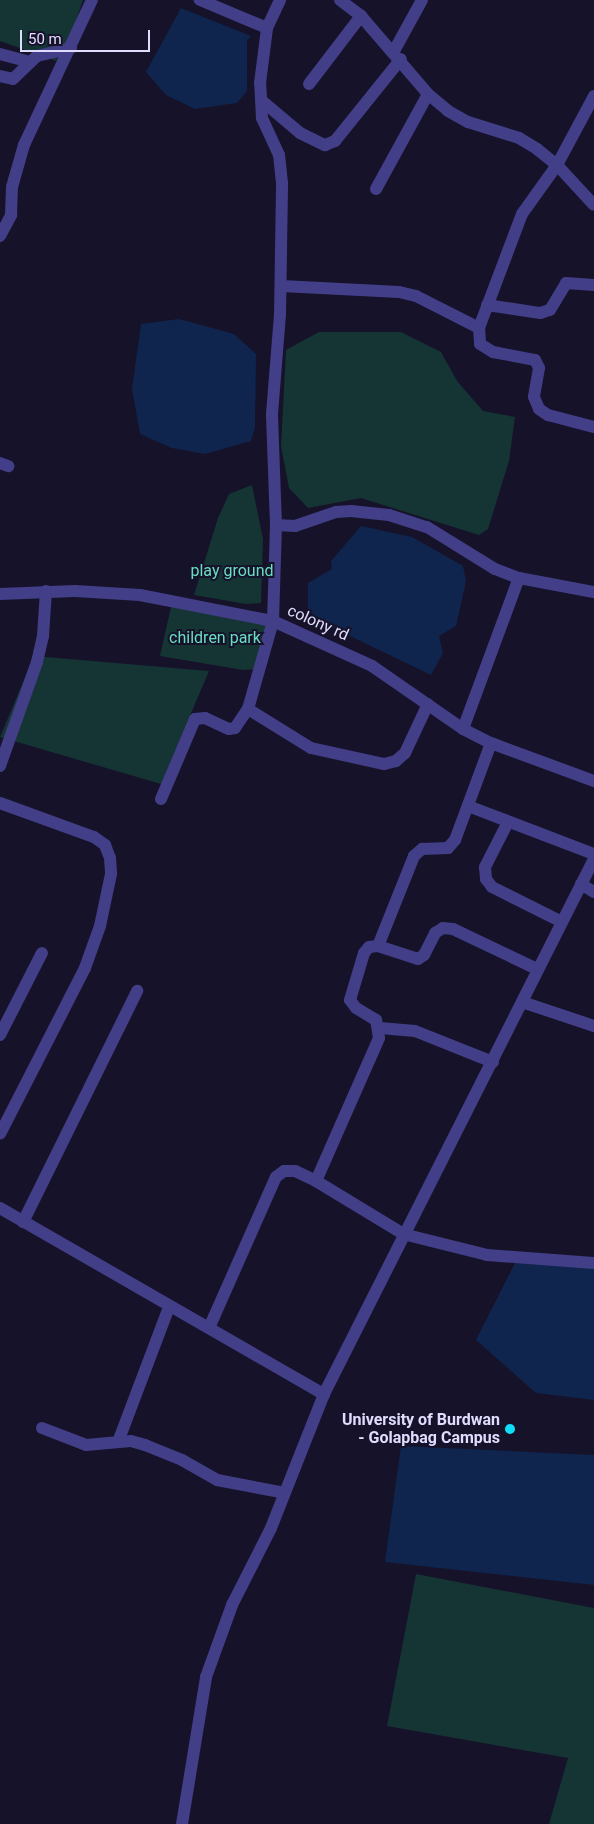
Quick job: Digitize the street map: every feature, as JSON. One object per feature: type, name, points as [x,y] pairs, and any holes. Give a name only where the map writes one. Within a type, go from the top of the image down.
[{"type":"street","points":[[0,236],[15,170],[38,110],[71,48],[92,0]]},
{"type":"street","points":[[200,0],[267,28]]},
{"type":"street","points":[[161,799],[195,719],[205,718],[229,729],[234,728],[248,709],[273,621],[276,525],[272,414],[282,286],[282,184],[279,155],[262,118],[260,83],[267,28],[280,0]]},
{"type":"street","points":[[340,0],[361,16],[398,55],[428,94],[468,122],[519,138],[556,165],[594,206]]},
{"type":"street","points":[[261,100],[300,133],[325,145],[336,141],[398,55],[422,0]]},
{"type":"street","points":[[309,84],[361,16]]},
{"type":"street","points":[[0,76],[17,77],[29,62],[37,56],[71,48]]},
{"type":"street","points":[[0,54],[29,62]]},
{"type":"street","points":[[376,189],[428,94]]},
{"type":"street","points":[[594,96],[556,165],[512,234],[479,328],[480,344],[493,352],[535,360],[539,368],[534,397],[538,409],[548,415],[594,427]]},
{"type":"street","points":[[487,304],[540,313],[550,310],[566,283],[594,285]]},
{"type":"street","points":[[282,286],[399,292],[416,296],[479,328]]},
{"type":"street","points":[[276,525],[295,526],[336,512],[389,516],[427,527],[495,569],[519,578],[594,592]]},
{"type":"street","points":[[463,729],[519,578]]},
{"type":"street","points":[[0,766],[37,662],[43,636],[46,591]]},
{"type":"street","name":"colony rd","points":[[0,594],[46,591],[140,595],[273,621],[372,666],[463,729],[491,743],[594,781]]},
{"type":"street","points":[[248,709],[311,748],[384,764],[396,761],[405,753],[428,704]]},
{"type":"street","points":[[378,946],[414,856],[422,849],[448,848],[455,840],[491,743]]},
{"type":"street","points":[[0,803],[94,837],[105,845],[110,858],[111,874],[100,926],[85,968],[0,1134]]},
{"type":"street","points":[[468,806],[594,854]]},
{"type":"street","points":[[508,822],[486,867],[486,879],[492,887],[562,922]]},
{"type":"street","points":[[182,1824],[206,1677],[232,1605],[271,1528],[324,1394],[403,1234],[493,1062],[537,969],[594,859]]},
{"type":"street","points":[[581,884],[594,892]]},
{"type":"street","points":[[316,1181],[380,1038],[380,1028],[376,1020],[356,1008],[350,1000],[364,953],[369,947],[378,946],[418,959],[424,955],[435,933],[443,928],[453,930],[537,969]]},
{"type":"street","points":[[0,1035],[42,953]]},
{"type":"street","points":[[23,1222],[137,991]]},
{"type":"street","points":[[522,1002],[594,1026]]},
{"type":"street","points":[[380,1028],[416,1031],[493,1062]]},
{"type":"street","points":[[209,1328],[276,1178],[284,1171],[294,1171],[316,1181],[403,1234],[487,1255],[594,1263]]},
{"type":"street","points":[[0,1208],[169,1307],[324,1394]]},
{"type":"street","points":[[118,1442],[169,1307]]},
{"type":"street","points":[[42,1428],[86,1445],[131,1441],[167,1452],[217,1480],[285,1493]]},
{"type":"green space","points":[[0,0],[83,0],[71,35],[56,61],[0,41]]},
{"type":"green space","points":[[319,332],[401,332],[441,352],[457,381],[483,411],[515,417],[509,461],[488,529],[479,535],[361,498],[308,508],[289,488],[281,446],[286,350]]},
{"type":"green space","name":"play ground","points":[[252,485],[263,539],[261,603],[246,604],[194,595],[218,518],[229,494]]},
{"type":"green space","name":"children park","points":[[171,607],[269,623],[258,669],[243,670],[160,656]]},
{"type":"green space","points":[[34,656],[209,671],[161,784],[0,737]]},
{"type":"green space","points":[[416,1574],[594,1608],[594,1824],[549,1824],[568,1758],[387,1726]]},
{"type":"water","points":[[181,8],[251,36],[247,40],[247,91],[237,103],[195,109],[166,95],[146,72]]},
{"type":"water","points":[[179,319],[234,334],[256,354],[255,427],[251,441],[205,454],[172,448],[140,434],[132,389],[141,324]]},
{"type":"water","points":[[361,526],[412,537],[463,566],[466,581],[456,626],[439,636],[443,653],[431,675],[321,622],[308,609],[308,583],[332,569],[331,561]]},
{"type":"water","points":[[517,1259],[594,1267],[594,1400],[536,1393],[476,1340]]},
{"type":"water","points":[[401,1446],[594,1455],[594,1585],[385,1562]]},
{"type":"place","name":"University of Burdwan - Golapbag Campus","points":[[510,1429]]}]
